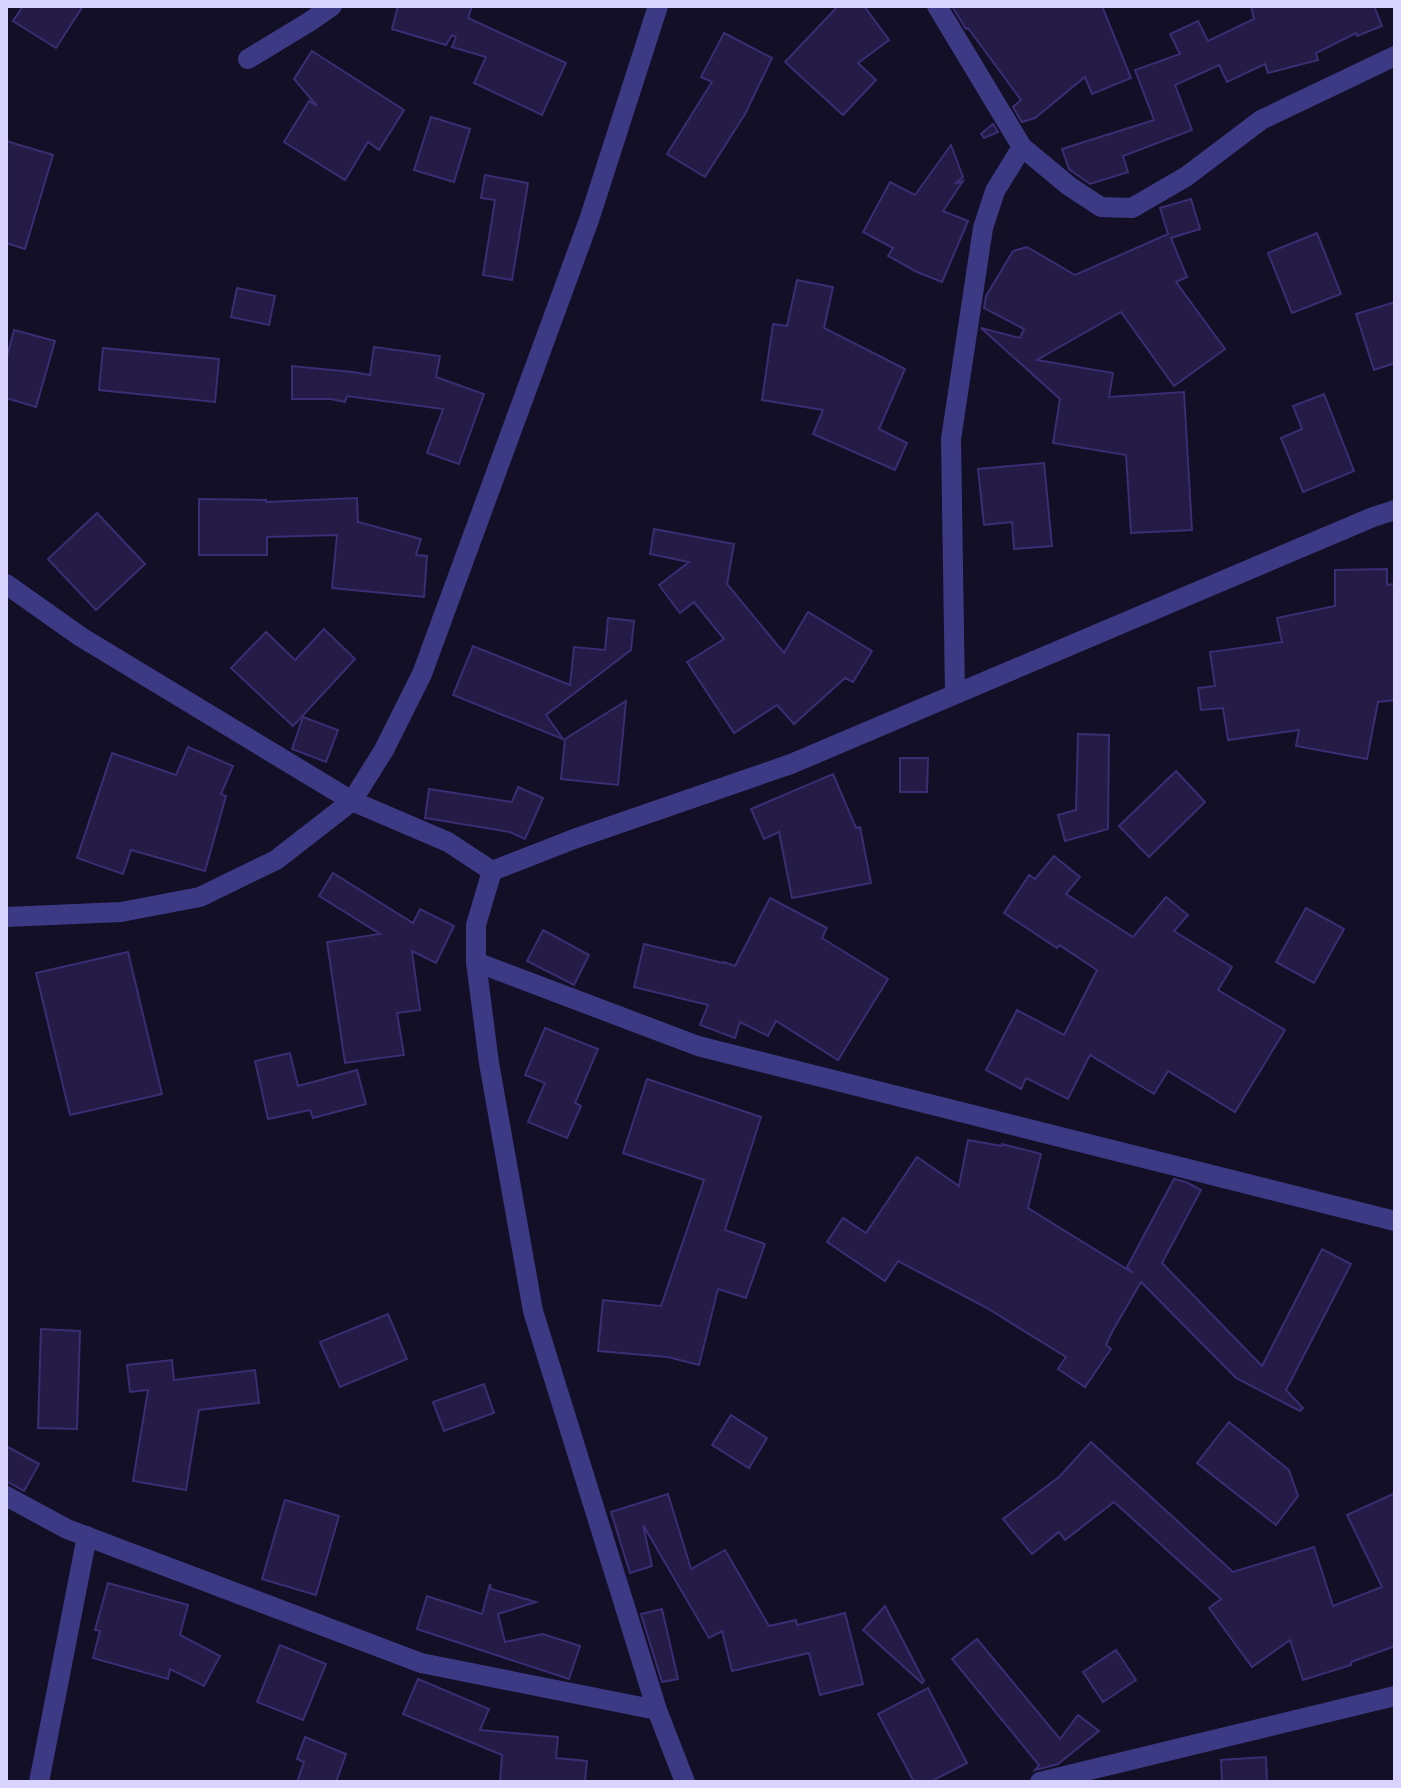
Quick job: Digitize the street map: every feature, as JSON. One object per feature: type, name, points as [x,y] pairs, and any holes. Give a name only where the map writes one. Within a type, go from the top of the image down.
[{"type":"street","points":[[248,59],[332,6]]},
{"type":"street","points":[[6,917],[121,912],[200,897],[276,860],[352,801],[384,750],[422,674],[589,220],[658,6]]},
{"type":"street","points":[[937,6],[1022,147],[1069,186],[1101,207],[1132,208],[1187,176],[1261,120],[1395,56]]},
{"type":"street","points":[[955,694],[951,439],[983,228],[995,191],[1022,147]]},
{"type":"street","points":[[492,871],[574,839],[791,764],[1395,510]]},
{"type":"street","points":[[6,584],[81,637],[352,801],[448,842],[492,871]]},
{"type":"street","points":[[492,871],[476,925],[476,962],[489,1063],[533,1311],[657,1710],[685,1782]]},
{"type":"street","points":[[476,962],[698,1046],[1395,1221]]},
{"type":"street","points":[[6,1496],[67,1529],[421,1663],[657,1710]]},
{"type":"street","points":[[39,1782],[87,1536]]},
{"type":"street","points":[[1040,1782],[1395,1696]]},
{"type":"building","points":[[23,6],[83,6],[56,48],[13,21]]},
{"type":"building","points":[[398,6],[472,6],[468,18],[566,63],[542,115],[474,83],[486,57],[452,47],[456,37],[452,35],[446,45],[392,29]]},
{"type":"building","points":[[838,6],[864,6],[889,40],[858,63],[876,80],[843,115],[785,62]]},
{"type":"building","points":[[952,6],[1102,6],[1131,78],[1092,94],[1085,77],[1035,118],[1022,122],[1013,107],[1021,100]]},
{"type":"building","points":[[1251,6],[1374,6],[1382,26],[1357,36],[1356,33],[1316,53],[1318,60],[1268,73],[1265,64],[1227,82],[1219,65],[1175,85],[1192,130],[1123,156],[1128,172],[1090,184],[1069,169],[1062,149],[1154,120],[1135,70],[1180,54],[1170,34],[1198,21],[1208,41],[1254,19]]},
{"type":"building","points":[[724,33],[772,58],[745,114],[705,177],[667,154],[712,82],[701,77]]},
{"type":"building","points":[[312,51],[404,110],[379,150],[368,142],[345,180],[284,142],[309,101],[317,106],[294,79]]},
{"type":"building","points":[[431,117],[470,129],[454,182],[414,170]]},
{"type":"building","points":[[993,124],[998,132],[984,138],[981,134]]},
{"type":"building","points":[[6,141],[53,155],[25,249],[6,243]]},
{"type":"building","points":[[951,145],[963,177],[955,184],[963,181],[943,211],[968,221],[942,282],[888,256],[893,248],[863,232],[890,182],[915,195]]},
{"type":"building","points":[[485,175],[528,183],[512,280],[483,275],[495,200],[481,198]]},
{"type":"building","points":[[1191,199],[1200,229],[1171,238],[1187,277],[1176,282],[1225,349],[1174,386],[1121,312],[1037,360],[1113,373],[1109,397],[1184,392],[1192,530],[1131,533],[1126,455],[1053,443],[1060,399],[981,328],[1020,338],[1024,329],[984,308],[986,296],[1013,251],[1027,247],[1075,275],[1168,234],[1160,208]]},
{"type":"building","points":[[1317,233],[1341,294],[1292,313],[1268,253]]},
{"type":"building","points":[[797,280],[833,287],[824,328],[905,369],[879,429],[907,443],[895,470],[813,434],[823,410],[762,400],[773,324],[787,326]]},
{"type":"building","points":[[237,288],[275,296],[269,325],[231,317]]},
{"type":"building","points":[[1395,302],[1395,363],[1374,370],[1356,314]]},
{"type":"building","points":[[14,330],[55,341],[36,407],[6,398],[6,360]]},
{"type":"building","points":[[374,347],[440,356],[436,377],[484,394],[459,464],[427,453],[443,409],[347,396],[345,402],[292,399],[292,366],[370,375]]},
{"type":"building","points":[[103,348],[219,359],[215,402],[99,390]]},
{"type":"building","points":[[1324,394],[1354,471],[1303,492],[1281,438],[1302,429],[1293,406]]},
{"type":"building","points":[[1044,463],[1052,546],[1014,549],[1012,522],[984,525],[978,469]]},
{"type":"building","points":[[357,498],[358,522],[421,539],[416,555],[427,556],[424,597],[332,588],[337,535],[267,537],[267,555],[199,555],[199,499],[266,502]]},
{"type":"building","points":[[97,513],[145,564],[96,610],[48,559]]},
{"type":"building","points":[[654,529],[734,544],[727,584],[784,653],[808,612],[872,651],[853,682],[845,678],[794,724],[777,705],[734,733],[687,662],[724,639],[694,602],[680,613],[659,585],[689,562],[650,554]]},
{"type":"building","points":[[1387,569],[1387,585],[1395,584],[1395,700],[1378,702],[1367,759],[1296,746],[1299,730],[1228,740],[1223,708],[1201,710],[1198,688],[1215,686],[1210,652],[1282,642],[1277,618],[1335,606],[1335,570]]},
{"type":"building","points":[[608,618],[634,621],[631,650],[546,715],[563,739],[453,695],[473,646],[570,685],[574,647],[605,650]]},
{"type":"building","points":[[324,629],[355,659],[293,726],[231,668],[266,632],[295,660]]},
{"type":"building","points":[[626,701],[618,785],[561,779],[565,739]]},
{"type":"building","points":[[303,717],[338,730],[326,762],[292,749]]},
{"type":"building","points":[[1078,734],[1109,735],[1108,829],[1065,841],[1058,815],[1076,810]]},
{"type":"building","points":[[188,747],[233,766],[221,794],[226,796],[205,871],[131,850],[123,874],[77,858],[112,753],[176,775]]},
{"type":"building","points":[[900,758],[928,758],[927,792],[900,792]]},
{"type":"building","points":[[1176,771],[1205,802],[1149,857],[1119,826]]},
{"type":"building","points":[[833,774],[856,828],[860,827],[871,883],[792,898],[779,832],[764,839],[751,809]]},
{"type":"building","points":[[518,787],[543,798],[525,839],[510,832],[425,818],[429,789],[512,802]]},
{"type":"building","points":[[1054,856],[1080,877],[1066,894],[1133,937],[1166,897],[1188,915],[1174,931],[1232,967],[1218,990],[1285,1030],[1235,1112],[1168,1071],[1154,1094],[1090,1055],[1068,1099],[1026,1078],[1021,1089],[986,1070],[1017,1010],[1064,1035],[1097,970],[1004,913],[1029,875],[1035,879]]},
{"type":"building","points":[[333,873],[413,923],[420,909],[454,926],[436,963],[412,951],[420,1010],[397,1013],[404,1055],[345,1063],[327,942],[380,934],[319,896]]},
{"type":"building","points":[[770,898],[827,928],[822,938],[888,979],[838,1060],[776,1021],[768,1036],[740,1022],[735,1038],[700,1025],[708,1005],[634,987],[644,944],[735,966]]},
{"type":"building","points":[[1306,908],[1344,929],[1314,983],[1276,962]]},
{"type":"building","points":[[543,930],[589,955],[574,985],[527,961]]},
{"type":"building","points":[[128,952],[162,1094],[70,1115],[36,973]]},
{"type":"building","points":[[545,1028],[598,1049],[575,1103],[581,1106],[567,1138],[528,1122],[545,1083],[525,1075]]},
{"type":"building","points":[[290,1053],[298,1086],[357,1070],[366,1104],[313,1118],[310,1110],[268,1119],[255,1061]]},
{"type":"building","points":[[647,1079],[761,1117],[725,1230],[765,1244],[746,1298],[718,1289],[699,1365],[668,1357],[598,1351],[603,1300],[661,1306],[704,1180],[623,1153]]},
{"type":"building","points":[[968,1140],[1002,1144],[1041,1154],[1028,1208],[1133,1273],[1127,1267],[1174,1179],[1201,1190],[1162,1263],[1262,1366],[1322,1249],[1351,1264],[1286,1390],[1303,1408],[1300,1411],[1236,1378],[1141,1282],[1106,1345],[1111,1349],[1085,1387],[1058,1369],[1066,1357],[987,1308],[898,1261],[885,1281],[827,1242],[843,1218],[866,1233],[917,1157],[959,1186]]},
{"type":"building","points":[[388,1314],[407,1359],[340,1387],[320,1342]]},
{"type":"building","points":[[41,1329],[80,1331],[77,1429],[38,1428]]},
{"type":"building","points":[[172,1360],[174,1380],[255,1370],[259,1403],[199,1410],[186,1490],[133,1481],[148,1390],[130,1392],[127,1365]]},
{"type":"building","points":[[484,1384],[494,1413],[444,1431],[433,1402]]},
{"type":"building","points":[[731,1415],[767,1438],[749,1468],[712,1445]]},
{"type":"building","points":[[1229,1422],[1289,1470],[1298,1496],[1276,1525],[1197,1463]]},
{"type":"building","points":[[1091,1442],[1233,1572],[1314,1547],[1333,1606],[1382,1587],[1347,1515],[1395,1493],[1395,1646],[1351,1662],[1351,1665],[1303,1680],[1290,1640],[1252,1667],[1209,1608],[1221,1599],[1114,1502],[1065,1540],[1059,1532],[1032,1554],[1003,1519],[1059,1477]]},
{"type":"building","points":[[6,1446],[39,1464],[24,1491],[6,1481]]},
{"type":"building","points":[[668,1494],[691,1569],[725,1550],[769,1626],[796,1620],[797,1625],[845,1613],[863,1684],[820,1695],[809,1653],[732,1671],[722,1631],[709,1638],[643,1525],[652,1566],[630,1573],[611,1512]]},
{"type":"building","points":[[285,1500],[339,1516],[316,1595],[262,1579]]},
{"type":"building","points":[[108,1583],[188,1605],[180,1635],[220,1656],[204,1686],[170,1669],[168,1679],[93,1658],[100,1631],[95,1630]]},
{"type":"building","points":[[490,1584],[491,1589],[536,1602],[498,1614],[505,1642],[543,1634],[580,1646],[569,1679],[417,1629],[427,1596],[482,1614]]},
{"type":"building","points":[[885,1606],[924,1681],[922,1683],[863,1630]]},
{"type":"building","points":[[662,1609],[678,1679],[662,1682],[641,1614]]},
{"type":"building","points":[[977,1639],[1060,1739],[1078,1715],[1099,1731],[1058,1764],[1035,1770],[1039,1765],[952,1659]]},
{"type":"building","points":[[280,1645],[326,1664],[303,1720],[257,1702]]},
{"type":"building","points":[[1116,1650],[1136,1680],[1103,1702],[1083,1672]]},
{"type":"building","points":[[418,1679],[489,1709],[480,1730],[558,1737],[556,1758],[587,1761],[585,1782],[500,1782],[502,1755],[403,1714]]},
{"type":"building","points":[[928,1688],[967,1763],[930,1782],[914,1782],[878,1714]]},
{"type":"building","points":[[305,1737],[346,1754],[336,1782],[297,1782],[304,1762],[297,1759]]},
{"type":"building","points":[[1266,1757],[1267,1782],[1222,1782],[1221,1760]]}]
